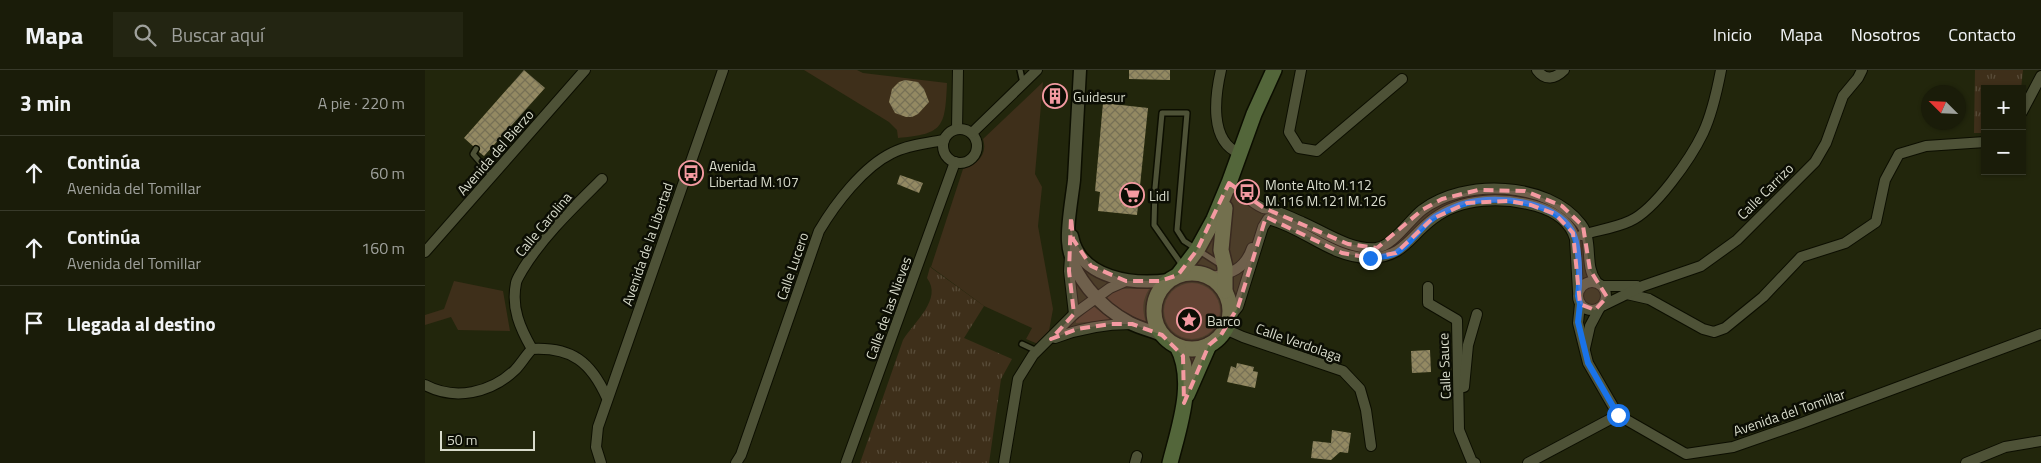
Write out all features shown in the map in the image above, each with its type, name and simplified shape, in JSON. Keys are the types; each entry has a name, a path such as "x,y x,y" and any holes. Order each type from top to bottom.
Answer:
{"main road":[{"path":"1170,463 1183,403 1185,372 1183,356 1177,346 1162,335 1154,316 1154,306 1162,287 1177,274 1197,250 1214,219 1229,184 1254,114 1274,70"},
{"path":"1177,346 1193,349 1209,345 1215,341 1227,323 1228,299 1225,291 1221,250 1222,226 1229,184"},
{"path":"1177,274 1189,272 1224,273"},
{"path":"1183,403 1209,345"}],"street":[{"name":"Avenida del Bierzo","path":"425,252 585,70"},
{"name":"Avenida de la Libertad","path":"607,398 723,70"},
{"path":"957,129 958,70"},
{"path":"972,133 1037,70"},
{"path":"1080,70 1068,241 1071,256 1081,277 1097,298 1132,324 1162,335"},
{"path":"1221,70 1217,110 1218,127 1220,135 1228,147 1239,153"},
{"path":"1301,70 1289,132 1299,148 1317,150 1402,79"},
{"path":"1537,70 1541,75 1549,78 1555,78 1564,70"},
{"path":"1575,239 1586,234 1630,222 1642,214 1671,183 1703,133 1717,90 1721,70"},
{"name":"Calle Carrizo","path":"1643,286 1701,266 1737,240 1815,162 1826,143 1843,96 1862,70"},
{"path":"2026,104 2041,76"},
{"path":"964,129 972,133 977,142 975,154 967,161 955,162 945,154 943,148 944,140 952,131 964,129"},
{"name":"Calle Lucero","path":"738,460 819,231 830,212 873,167 892,153 944,140"},
{"path":"1627,294 1649,299 1703,329 1714,332 1725,328 1763,297 1801,257 1845,243 1876,222 1885,180 1899,154 1926,146 1981,142"},
{"name":"Calle de las Nieves","path":"847,463 955,162"},
{"name":"Calle Carolina","path":"532,349 519,324 515,301 516,281 533,253 603,179"},
{"path":"1229,184 1263,208 1283,214 1348,244 1377,248 1387,244 1422,210 1442,199 1478,190 1509,190 1541,196 1562,206 1583,226 1586,234 1589,270 1607,293 1591,326 1585,349"},
{"path":"1227,323 1238,307 1265,220 1271,219 1342,253 1354,257 1378,257 1396,252 1419,230 1440,214 1467,203 1486,200 1509,201 1531,205 1555,214 1571,229 1575,239 1578,300 1580,304 1591,310 1643,286"},
{"path":"1224,273 1246,261 1263,208"},
{"path":"1071,217 1073,239 1083,257 1098,270 1126,281"},
{"path":"1071,256 1069,271 1074,314"},
{"path":"1004,463 1018,378 1037,351 1074,314 1110,288 1126,281 1177,274"},
{"path":"1660,280 1654,295 1662,306"},
{"path":"1578,291 1583,284 1643,286"},
{"name":"Calle Sauce","path":"1428,287 1428,303 1457,320 1459,430 1472,462 1475,463"},
{"name":"Avenida del Tomillar","path":"1580,304 1578,322 1593,374 1618,415 1686,454 1733,447 2041,334"},
{"name":"Calle Sauce","path":"1459,430 1468,345 1477,314"},
{"name":"Calle Verdolaga","path":"1227,323 1243,337 1343,370 1360,389 1366,410 1371,446"},
{"path":"1051,339 1077,329 1099,325 1132,324"},
{"path":"425,385 452,393 474,393 497,383 514,370 532,349 562,350 589,368 598,379 607,398 598,427 596,448 601,463"},
{"path":"1528,463 1618,415"},
{"path":"1966,463 2005,448 2041,441"}],"lane":[{"path":"1020,70 1023,83"},
{"path":"1177,274 1155,225 1155,188 1162,112 1187,114 1177,230 1184,242 1197,250 1224,273"},
{"path":"477,149 473,154 492,176"},
{"path":"1022,344 1037,351"}],"highlighted area":[{"path":"1229,183 1264,208 1348,244 1377,248 1422,210 1442,199 1478,190 1525,191 1562,206 1583,226 1590,270 1607,297 1595,310 1580,304 1573,233 1555,214 1531,205 1509,201 1467,203 1432,219 1396,253 1370,258 1342,253 1266,217 1238,307 1221,335 1209,345 1184,403 1183,356 1162,335 1132,324 1111,324 1077,329 1051,339 1074,314 1069,271 1071,217 1073,239 1091,266 1126,281 1160,281 1178,275 1197,250"}],"green space":[{"path":"804,70 857,70 863,73 947,83 943,119 939,126 925,134 898,138 897,130 889,122"},
{"path":"1975,70 2023,70 2021,85 1981,85 1981,133 1974,133"},
{"path":"1043,82 1035,174 1042,187 1038,226 1053,309 1049,331 1038,344 1026,339 1032,328 984,306 931,267 963,169 977,162 983,154 983,139"},
{"path":"930,267 984,306 964,338 1012,359 1001,379 989,463 860,463 903,340 920,318 932,294 927,278"},
{"path":"454,281 503,291 510,331 458,330 451,317 425,325 425,315 444,309"},
{"path":"1187,283 1197,283 1212,291 1218,300 1220,311 1218,322 1212,331 1197,339 1187,339 1176,334 1169,327 1164,316 1164,306 1169,295 1176,288"},
{"path":"1120,289 1149,289 1143,305 1146,323 1128,314 1106,299"},
{"path":"1093,306 1111,320 1076,323 1076,321"}],"building":[{"path":"524,70 545,88 484,156 479,152 479,146 473,146 464,138"},
{"path":"1129,70 1170,70 1170,80 1129,79"},
{"path":"905,80 918,82 924,89 929,102 918,114 912,117 895,113 889,102 892,89 899,82"},
{"path":"1103,103 1148,108 1137,215 1098,211 1100,192 1095,191"},
{"path":"900,175 923,183 919,193 897,184"},
{"path":"1430,350 1431,372 1412,373 1411,351"},
{"path":"1237,363 1254,367 1253,371 1258,372 1255,388 1227,382 1231,366 1236,368"},
{"path":"1332,430 1351,433 1348,453 1340,452 1331,460 1311,458 1313,441 1331,443"}],"place":[{"name":"Guidesur","path":"1055,96"},
{"name":"Avenida Libertad M.107","path":"691,173"},
{"name":"Monte Alto M.112 M.116 M.121 M.126","path":"1247,192"},
{"name":"Lidl","path":"1132,195"},
{"name":"Barco","path":"1189,320"}],"route":[{"path":"1370,258 1386,256 1396,252 1432,219 1467,203 1486,200 1509,201 1546,209 1555,214 1571,229 1577,247 1578,300 1580,304 1578,322 1588,363 1618,415"}]}
